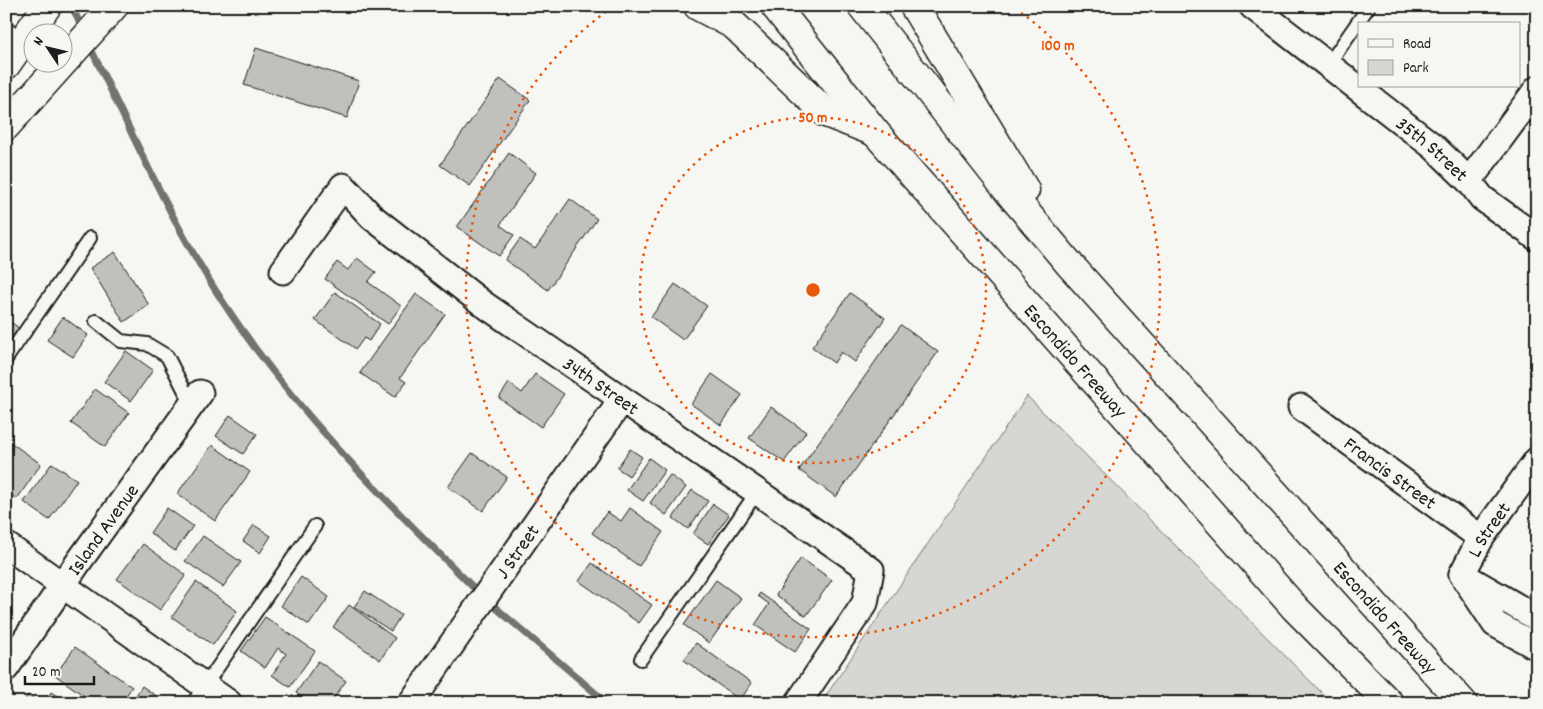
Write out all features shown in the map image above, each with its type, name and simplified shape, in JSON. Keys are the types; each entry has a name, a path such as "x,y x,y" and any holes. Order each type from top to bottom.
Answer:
{"main road":[{"path":"698,6 734,24 826,113 875,132"},
{"name":"Escondido Freeway","path":"775,6 875,132 1295,608 1389,703"},
{"name":"Escondido Freeway","path":"862,6 1002,184 1071,266 1463,703"},
{"path":"914,6 1071,266"},
{"path":"6,65 15,34 45,9"},
{"path":"6,126 111,9"}],"street":[{"name":"35th Street","path":"1252,6 1358,87"},
{"name":"35th Street","path":"1359,88 1434,147 1470,181 1482,198 1537,238"},
{"path":"1470,181 1537,89"},
{"name":"34th Street","path":"283,271 343,186 372,217 482,303 621,401 871,570 865,603 798,703"},
{"name":"Island Avenue","path":"6,668 196,399"},
{"name":"J Street","path":"411,703 621,401"},
{"name":"Francis Street","path":"1301,407 1482,538"},
{"name":"L Street","path":"1462,574 1482,538 1537,460"},
{"path":"6,545 64,586 199,694 229,703"},
{"path":"1462,574 1537,618"},
{"path":"1462,574 1496,624 1537,647"}],"lane":[{"path":"1328,64 1369,6"},
{"path":"6,359 90,238"},
{"path":"96,321 122,340 147,344 166,356 196,399"},
{"path":"641,659 757,492"},
{"path":"199,694 315,526"}],"green space":[{"path":"1027,396 1332,703 821,703"}],"building":[{"path":"256,48 359,81 347,118 244,85"},
{"path":"500,79 530,100 470,186 440,165"},
{"path":"509,153 536,173 500,225 514,235 499,256 457,227"},
{"path":"570,199 597,219 548,290 505,260 520,239 535,249"},
{"path":"115,252 149,305 124,322 90,268"},
{"path":"357,258 376,272 368,282 401,306 388,324 325,279 337,262 348,270"},
{"path":"675,284 707,306 683,340 651,317"},
{"path":"335,292 380,324 369,341 364,338 356,349 315,320"},
{"path":"850,293 885,318 855,362 841,352 834,363 812,347"},
{"path":"416,294 445,314 400,378 406,382 395,397 360,373"},
{"path":"63,317 88,335 73,357 47,340"},
{"path":"6,319 19,328 6,346"},
{"path":"901,325 938,352 836,497 799,470"},
{"path":"126,351 153,370 131,401 104,382"},
{"path":"535,374 564,394 541,427 499,398 509,383 522,393"},
{"path":"712,374 742,395 721,425 691,404"},
{"path":"95,389 129,413 105,447 71,423"},
{"path":"771,407 806,432 784,462 749,438"},
{"path":"230,415 257,434 243,454 216,436"},
{"path":"10,442 41,464 17,499 6,492 6,447"},
{"path":"212,445 250,472 215,521 177,494"},
{"path":"630,449 642,457 629,476 617,468"},
{"path":"472,453 507,477 483,511 448,487"},
{"path":"649,458 665,470 643,501 627,490"},
{"path":"52,463 77,480 49,520 24,502"},
{"path":"670,475 686,487 666,515 650,503"},
{"path":"692,490 708,501 688,529 673,518"},
{"path":"713,504 729,515 708,544 693,534"},
{"path":"167,508 193,526 175,551 150,533"},
{"path":"630,508 663,532 639,566 592,533 607,512 621,521"},
{"path":"254,525 271,536 260,553 243,541"},
{"path":"203,536 241,562 223,587 185,561"},
{"path":"143,544 186,575 160,610 117,579"},
{"path":"801,558 832,580 806,616 776,595"},
{"path":"592,563 652,605 639,623 579,581"},
{"path":"301,577 329,597 309,625 281,606"},
{"path":"716,580 741,598 709,643 684,625"},
{"path":"196,582 237,611 213,645 172,617"},
{"path":"365,591 401,615 391,631 354,607"},
{"path":"760,593 811,629 795,652 755,625 769,604 758,596"},
{"path":"349,605 395,638 380,660 333,627"},
{"path":"265,617 315,651 290,687 272,675 286,654 278,648 265,668 241,651"},
{"path":"696,643 752,683 740,700 684,660"},
{"path":"75,647 132,687 121,703 94,703 55,675"},
{"path":"318,661 346,681 330,703 310,703 296,693"},
{"path":"142,686 166,703 131,703"},
{"path":"51,692 68,703 44,703"},
{"path":"28,695 40,703 23,703"}],"waterway":[{"path":"72,6 83,31"},
{"path":"88,43 168,207 223,302 251,342 280,381 344,455 480,594"},
{"path":"488,601 607,703"}]}
